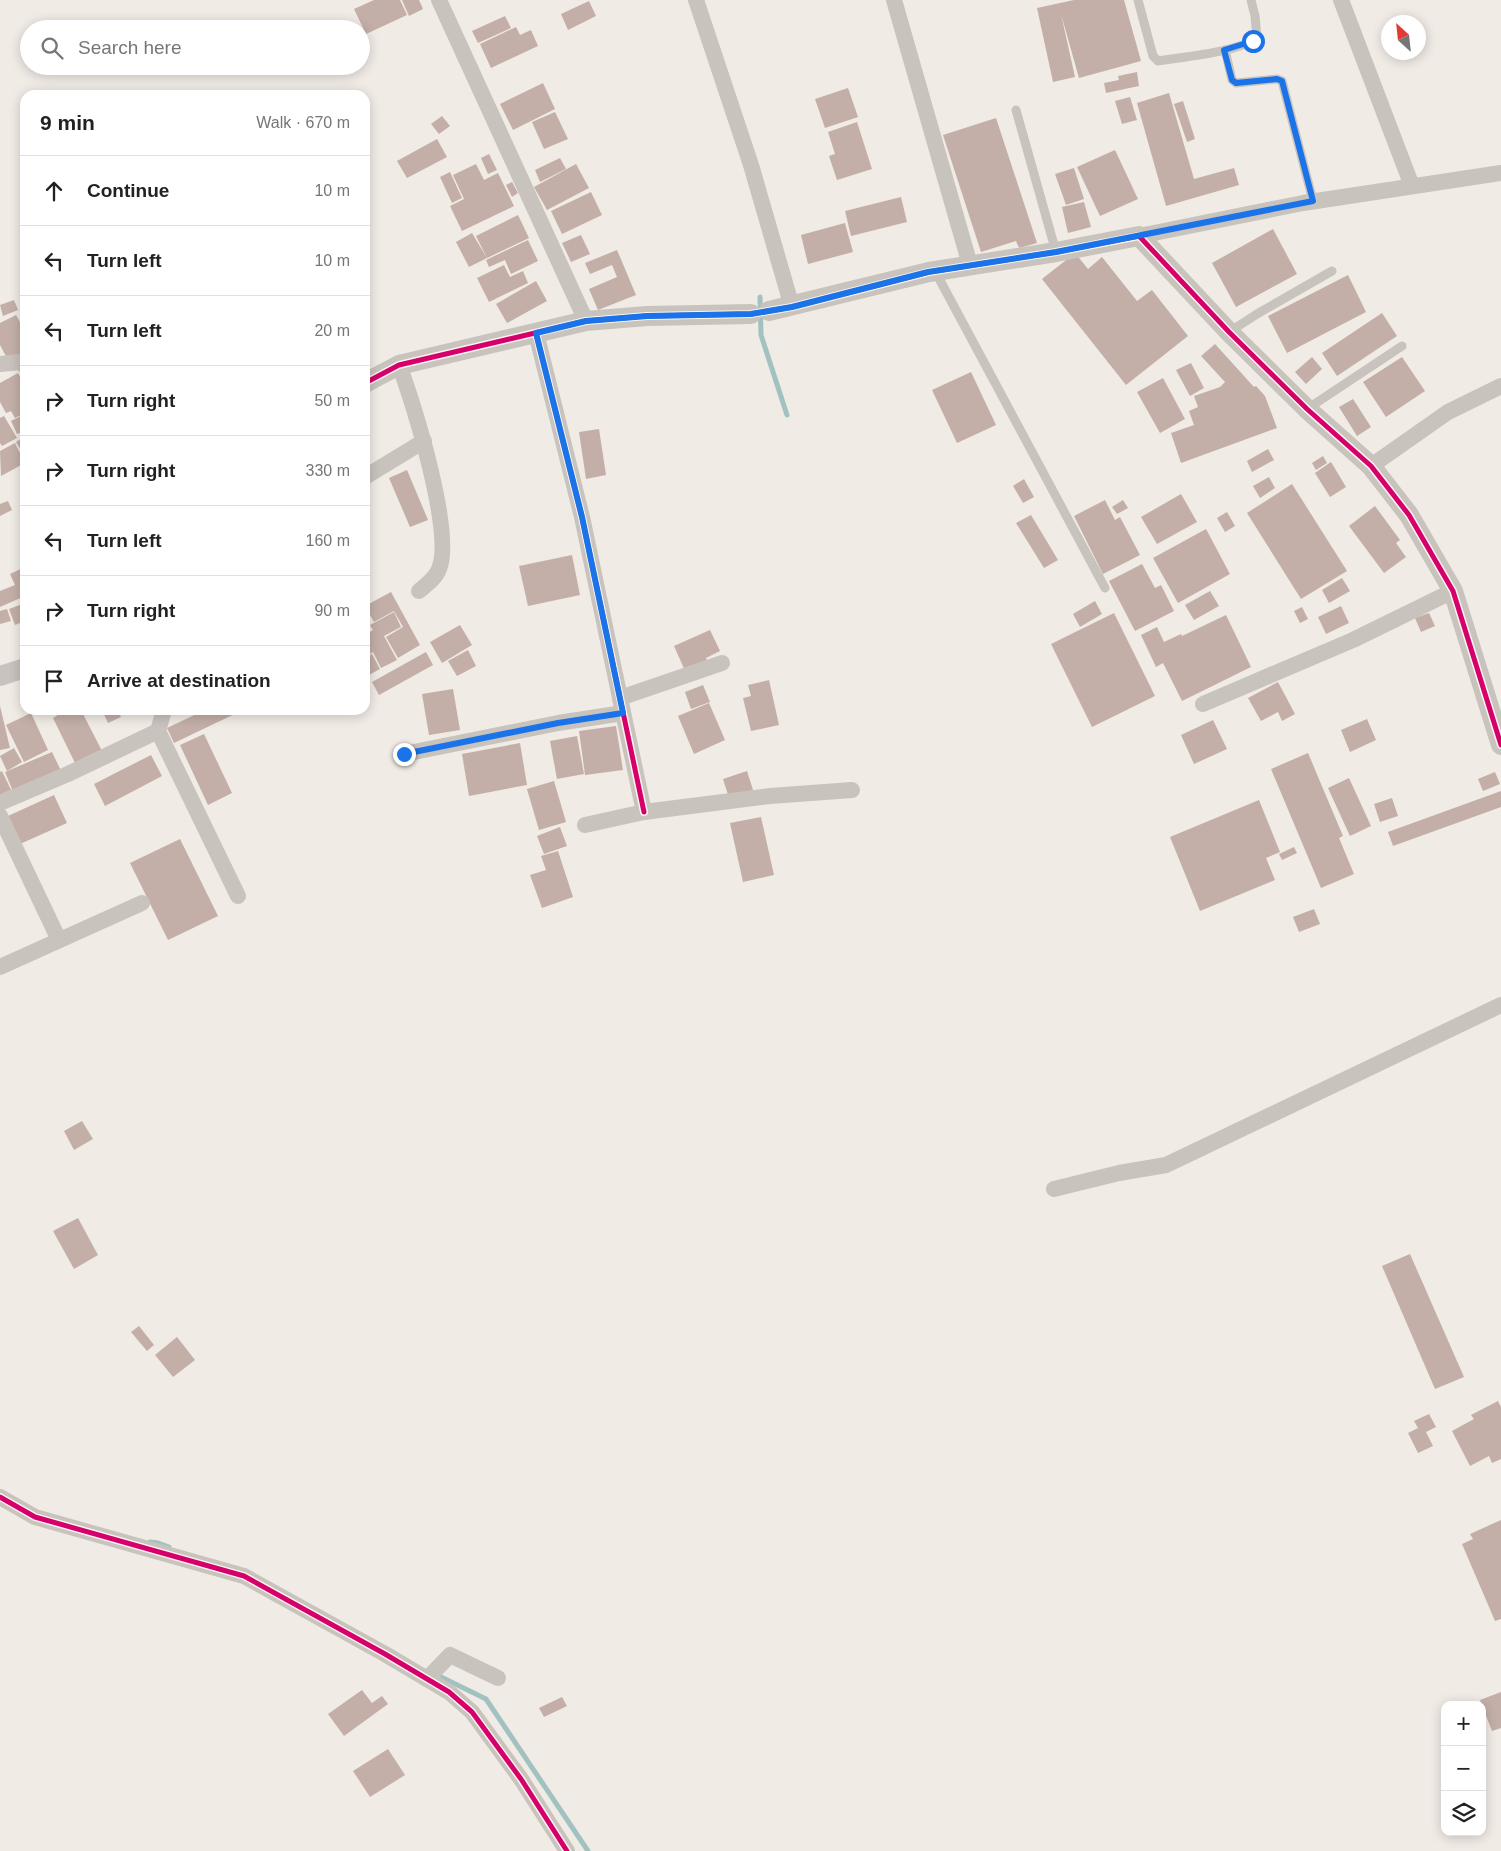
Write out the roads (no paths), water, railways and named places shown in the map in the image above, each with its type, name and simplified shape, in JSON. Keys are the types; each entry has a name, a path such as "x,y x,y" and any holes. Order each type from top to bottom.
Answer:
{"street":[{"path":"439,0 586,321"},
{"path":"696,0 751,165 792,307"},
{"path":"894,0 970,265"},
{"path":"1342,0 1412,186"},
{"path":"370,380 399,366 586,321 647,316 760,313 792,307 935,271 1056,252 1313,201 1501,173"},
{"path":"1139,236 1230,332 1307,409 1372,466 1410,515 1453,591 1501,745"},
{"path":"536,333 582,517 644,812"},
{"path":"0,364 20,362"},
{"path":"399,366 424,441 442,525 442,561 439,570 419,591"},
{"path":"1372,466 1448,412 1501,386"},
{"path":"370,474 424,441"},
{"path":"1203,704 1353,640 1453,591"},
{"path":"404,754 558,723 621,704 722,663"},
{"path":"0,676 20,670"},
{"path":"163,715 158,731 238,896"},
{"path":"0,802 68,774 158,731"},
{"path":"585,825 644,812 770,796 852,790"},
{"path":"0,816 59,940"},
{"path":"0,967 142,903"},
{"path":"1054,1189 1119,1173 1166,1165 1501,1005"},
{"path":"0,1497 39,1518 244,1576 428,1678 449,1692 472,1712 521,1779 567,1851"},
{"path":"428,1678 450,1655 498,1678"}],"lane":[{"path":"1138,0 1153,56 1158,61 1224,50 1253,41 1257,37 1255,16 1250,0"},
{"path":"1224,50 1232,80 1236,83 1277,79 1282,81 1313,201"},
{"path":"1016,110 1056,252"},
{"path":"935,271 1104,588"},
{"path":"1230,332 1257,314 1332,271"},
{"path":"1307,409 1402,346"}],"waterway":[{"path":"760,297 761,335 787,415"},
{"path":"150,1542 169,1547"},
{"path":"435,1674 486,1699 588,1851"}]}
